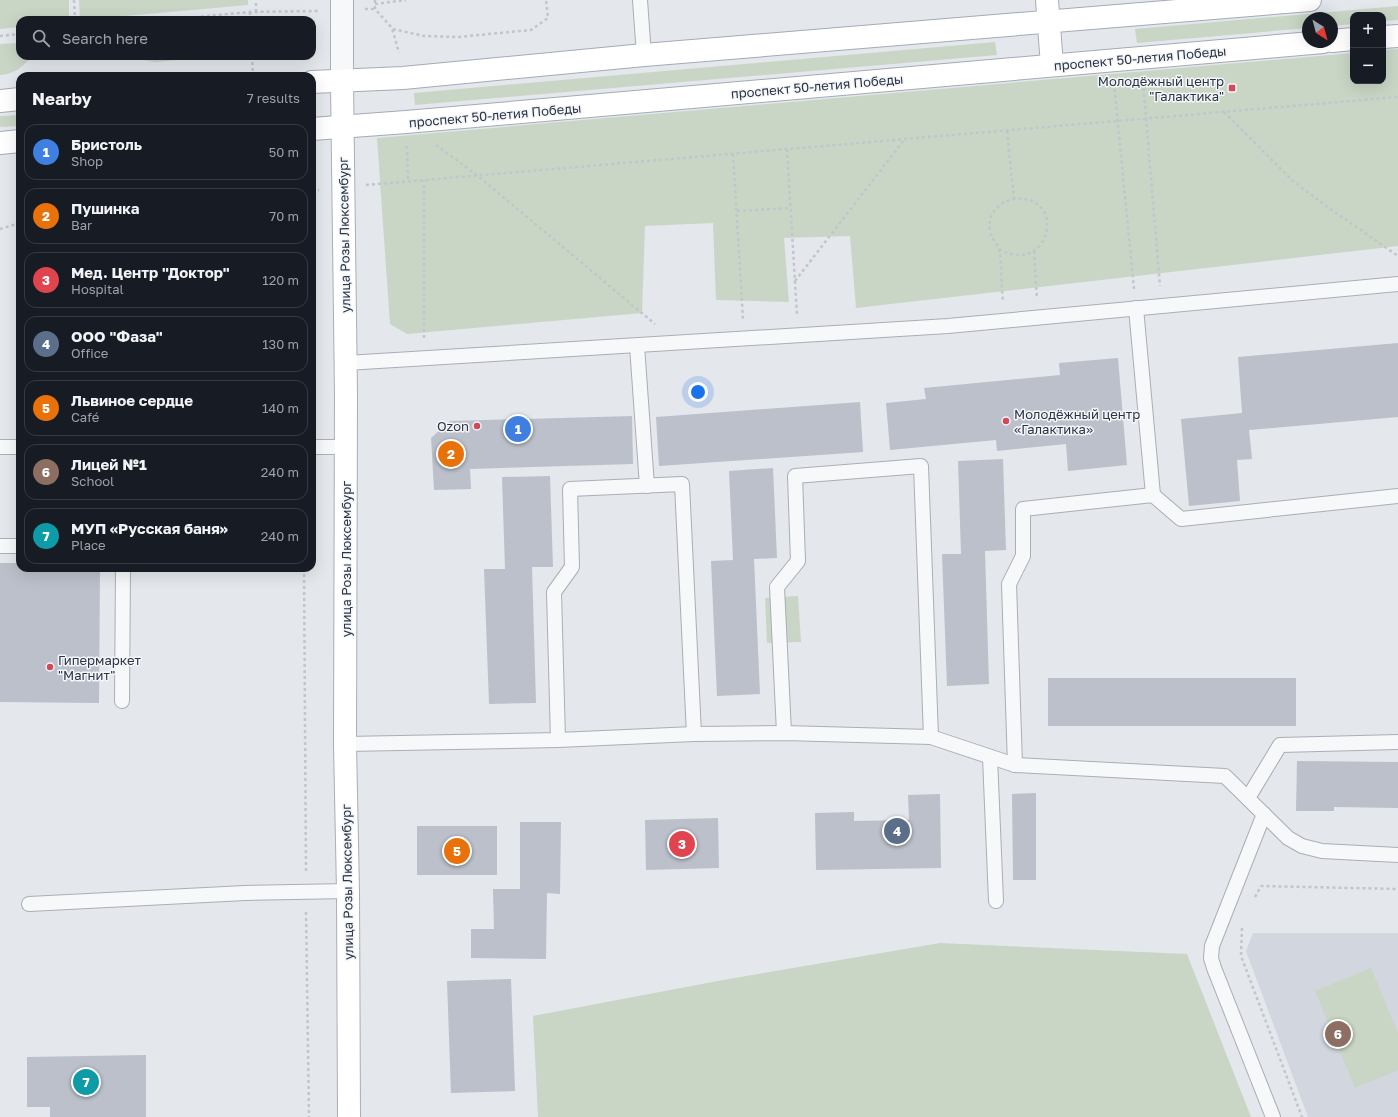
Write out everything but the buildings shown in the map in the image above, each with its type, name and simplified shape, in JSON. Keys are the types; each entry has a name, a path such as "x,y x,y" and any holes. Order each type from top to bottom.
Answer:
{"main road":[{"path":"1047,0 1052,65"},
{"path":"316,82 342,82 418,76 644,55 1310,0"},
{"path":"1386,37 1398,36"},
{"path":"1338,40 1350,39"},
{"name":"проспект 50-летия Победы","path":"316,129 1302,44"},
{"name":"улица Розы Люксембург","path":"342,82 346,364 345,744 348,891 349,1117"},
{"path":"0,101 16,99"},
{"path":"0,143 16,141"}],"street":[{"name":"улица Розы Люксембург","path":"342,5 342,82"}],"lane":[{"path":"640,0 644,55"},
{"path":"346,364 948,326 1398,284"},
{"path":"1136,308 1153,495 1181,519 1398,496"},
{"path":"637,346 648,486"},
{"path":"316,446 346,447"},
{"path":"0,447 16,447"},
{"path":"784,733 778,587 798,561 795,476 921,466 931,737"},
{"path":"558,740 554,592 572,567 570,488 682,484 694,734"},
{"path":"1015,766 1009,584 1023,556 1023,509 1153,495"},
{"path":"0,546 16,546"},
{"path":"122,701 123,572"},
{"path":"345,744 558,740 694,734 784,733 931,737 1015,766 1225,776 1288,838 1302,846 1322,850 1398,855"},
{"path":"1248,798 1280,745 1398,742"},
{"path":"990,757 996,901"},
{"path":"1264,814 1212,946 1211,958 1273,1117"},
{"path":"29,904 245,893 348,891"}],"path":[{"path":"74,0 75,16"},
{"path":"256,0 256,12"},
{"path":"208,16 342,5 375,9 375,2 406,0"},
{"path":"392,28 424,36 458,37 530,30 548,18 546,0"},
{"path":"0,36 16,34"},
{"path":"1141,58 1162,305"},
{"path":"252,60 253,72"},
{"path":"1111,60 1119,121 1136,308"},
{"path":"316,191 424,180 1398,97"},
{"path":"1224,112 1294,182 1398,256"},
{"path":"406,122 478,176 678,344"},
{"path":"1007,131 1014,198"},
{"path":"795,281 905,139"},
{"path":"787,150 798,336"},
{"path":"733,154 744,340"},
{"path":"424,180 424,359"},
{"path":"1014,198 1024,198 1034,202 1041,208 1046,217 1048,227 1046,236 1041,245 1026,255 1016,256 1007,253 999,248 994,242 990,233 989,224 997,207 1005,201 1014,198"},
{"path":"737,211 791,208"},
{"path":"0,229 16,224"},
{"path":"999,248 1004,321"},
{"path":"1034,251 1039,317"},
{"path":"304,572 308,1117"},
{"path":"1253,900 1261,886 1398,889"},
{"path":"1242,927 1241,956 1302,1117"}],"shaded area":[{"path":"1253,933 1398,933 1398,1117 1308,1117 1246,951"}],"green space":[{"path":"0,0 69,0 69,16 16,16 16,27 0,29"},
{"path":"79,0 248,0 248,5 125,16 80,16"},
{"path":"1398,6 1398,20 1386,21 1386,12 1350,12 1350,24 1338,25 1338,12 1329,12"},
{"path":"1302,14 1302,29 1137,43 1135,29"},
{"path":"995,42 997,55 415,105 414,93"},
{"path":"16,43 16,60 29,60 14,72 0,75 0,44"},
{"path":"1398,49 1398,246 856,308 850,236 784,238 789,302 716,300 713,223 645,226 642,313 407,334 390,324 377,138 1350,53 1350,84 1386,84 1386,50"},
{"path":"143,60 178,60 156,62"},
{"path":"16,115 16,126 0,127 0,116"},
{"path":"798,596 801,642 767,643 765,598"},
{"path":"940,943 1187,954 1251,1117 538,1117 533,1016 723,980"},
{"path":"1371,968 1398,1033 1398,1070 1355,1088 1315,991"}],"place":[{"name":"Молодёжный центр \"Галактика\"","path":"1232,88"},
{"name":"Молодёжный центр «Галактика»","path":"1006,421"},
{"name":"Ozon","path":"477,426"},
{"name":"Бристоль","path":"518,429"},
{"name":"Пушинка","path":"451,454"},
{"name":"Гипермаркет \"Магнит\"","path":"50,667"},
{"name":"ООО \"Фаза\"","path":"897,831"},
{"name":"Мед. Центр \"Доктор\"","path":"682,844"},
{"name":"Львиное сердце","path":"457,851"},
{"name":"Лицей №1","path":"1338,1034"},
{"name":"МУП «Русская баня»","path":"86,1082"}]}
